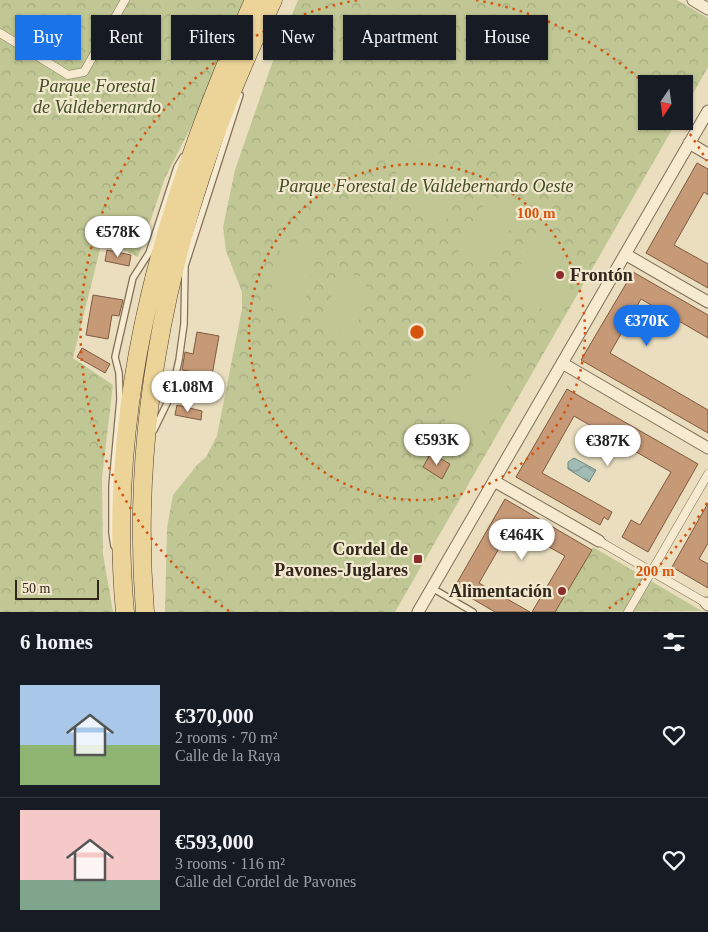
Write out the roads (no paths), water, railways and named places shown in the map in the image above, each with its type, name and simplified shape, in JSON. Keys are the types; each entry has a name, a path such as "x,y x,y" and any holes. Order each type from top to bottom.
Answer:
{"main road":[{"path":"125,612 122,582 121,524 124,449 134,367 158,257 203,122 254,0"},
{"path":"145,612 142,576 144,444 153,371 174,270 202,174 273,0"}],"street":[{"path":"73,76 84,72 125,0"},
{"path":"693,0 708,9"},
{"path":"0,33 68,75 85,77"},
{"path":"418,612 708,111"},
{"path":"689,143 708,154"},
{"path":"625,254 708,302"},
{"path":"562,363 708,448"},
{"path":"628,612 708,474"},
{"path":"494,480 707,604"}],"lane":[{"path":"142,576 153,432 171,395 179,360 184,324 185,266 256,39"},
{"path":"432,588 473,612"}],"water":[{"path":"574,458 596,470 589,482 568,469 568,462"}],"place":[{"name":"Frontón","path":"560,275"},
{"name":"Cordel de Pavones-Juglares","path":"418,559"},
{"name":"Alimentación","path":"562,591"}],"park label":[{"name":"Parque Forestal de Valdebernardo","path":"97,96"},
{"name":"Parque Forestal de Valdebernardo Oeste","path":"426,186"}]}
